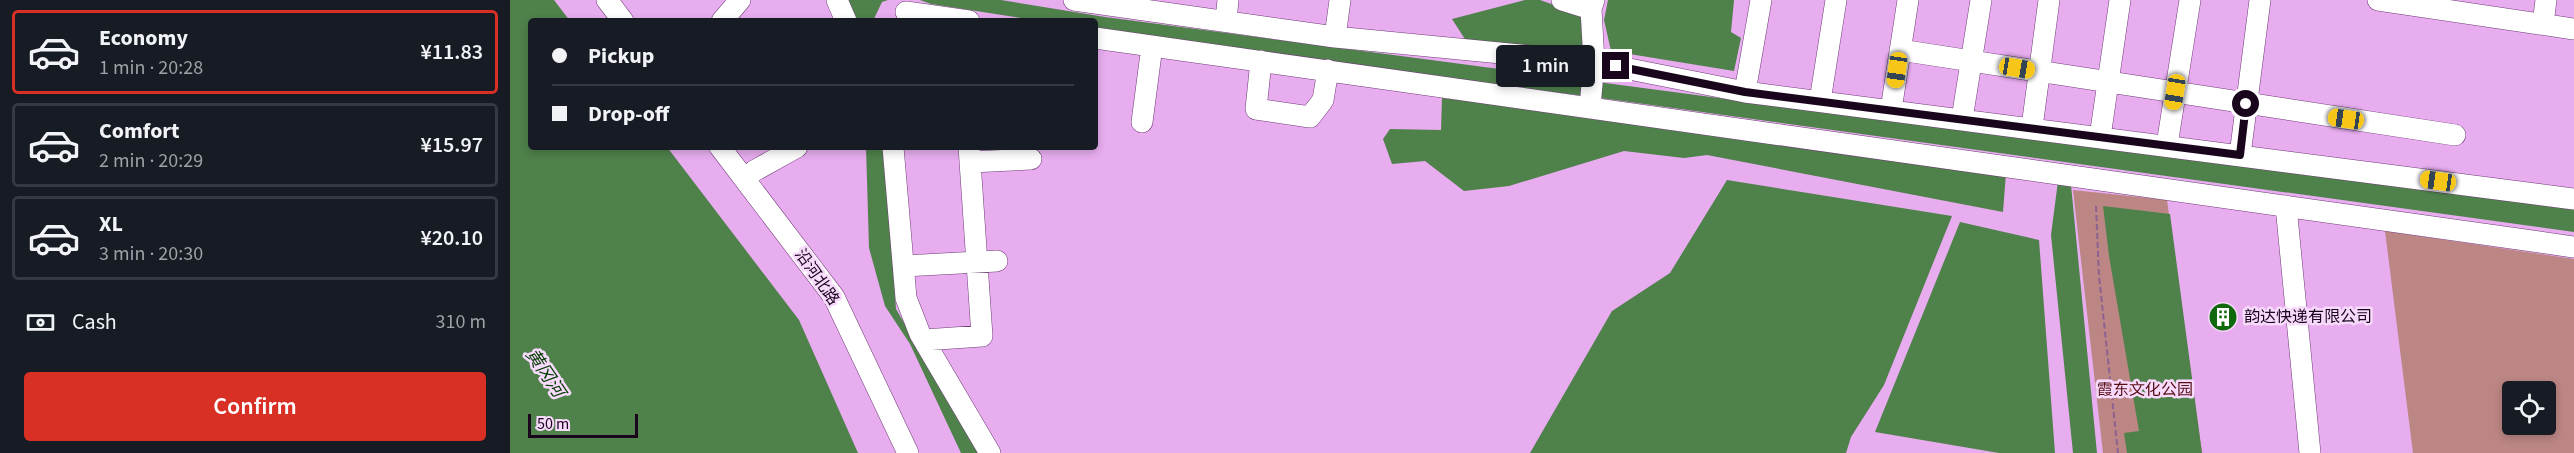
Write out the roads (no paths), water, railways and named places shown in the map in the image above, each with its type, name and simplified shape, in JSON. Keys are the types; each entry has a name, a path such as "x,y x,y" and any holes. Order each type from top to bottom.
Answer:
{"street":[{"path":"607,0 621,18"},
{"path":"725,18 740,0"},
{"path":"837,0 845,18"},
{"path":"1074,0 1140,5 1226,21 1335,37 1594,62 1745,92 2032,127 2574,199"},
{"path":"1226,21 1228,0"},
{"path":"1335,37 1340,0"},
{"path":"1562,0 1592,5 1594,62 1590,108"},
{"path":"1745,92 1761,0"},
{"path":"1820,101 1836,0"},
{"path":"1892,110 1908,0"},
{"path":"1962,119 1981,0"},
{"path":"2032,127 2049,0"},
{"path":"2100,137 2120,0"},
{"path":"2167,145 2190,0"},
{"path":"2240,155 2260,0"},
{"path":"2378,0 2471,6 2543,24 2574,29"},
{"path":"2543,24 2546,0"},
{"path":"905,11 946,18"},
{"path":"1098,38 2574,247"},
{"path":"1142,122 1152,46"},
{"path":"1900,50 2455,135"},
{"path":"1262,61 1256,109 1310,117 1323,100 1328,70"},
{"name":"沿河北路","path":"722,150 834,297 908,453"},
{"path":"754,171 792,150"},
{"path":"893,150 906,298 924,340 990,453"},
{"path":"924,340 982,336 970,154 1031,159"},
{"path":"2286,206 2310,453"},
{"path":"904,266 997,261"}],"water":[{"name":"黄冈河","path":"510,0 554,0 568,18 528,18 528,150 669,150 799,320 858,453 510,453"},
{"path":"846,0 888,0 882,2 874,18 855,18"},
{"path":"920,0 1001,0 1105,17 1749,102 2574,207 2574,232 1615,100 1230,50 1098,29 1098,18 1021,18 931,4"},
{"path":"1525,0 1540,0 1585,16 1589,52 1470,47 1452,19"},
{"path":"1608,0 1734,0 1731,32 1741,38 1734,71 1611,51 1604,20"},
{"path":"1442,98 1645,122 2006,173 2003,212 1707,155 1684,158 1624,151 1509,186 1464,191 1425,161 1392,164 1383,139 1390,129 1441,130"},
{"path":"866,150 882,150 887,180 896,309 979,453 961,453 910,344 885,306 869,248"},
{"path":"1727,180 1952,216 1884,385 1851,437 1846,453 1530,453 1612,311 1670,273"},
{"path":"2058,181 2071,185 2097,453 2073,453 2051,235"},
{"name":"霞东文化公园","path":"2103,206 2170,214 2202,453 2127,453 2124,433 2139,431 2109,256"},
{"path":"1960,222 2039,240 2055,453 1999,453 1875,432"}],"place":[{"name":"韵达快递有限公司","path":"2223,317"}]}
